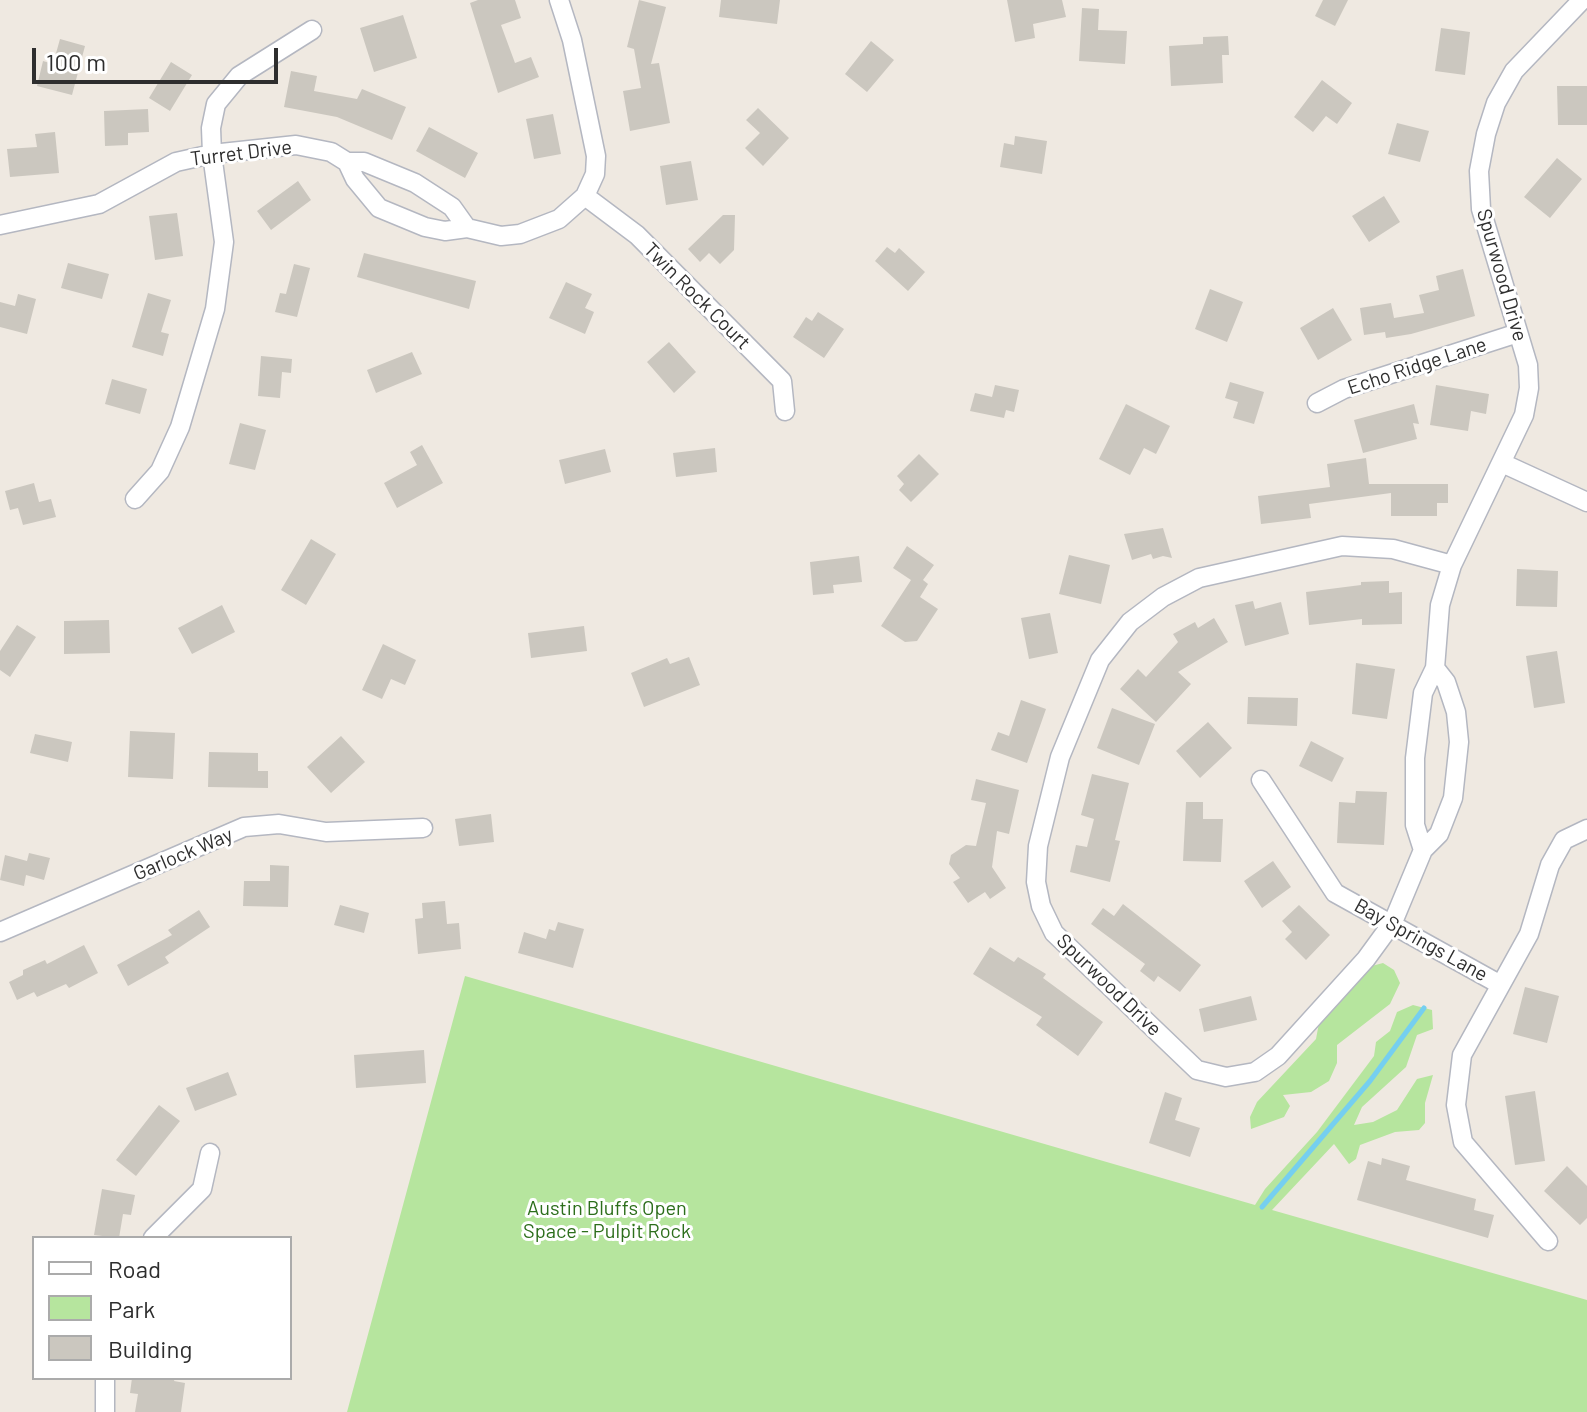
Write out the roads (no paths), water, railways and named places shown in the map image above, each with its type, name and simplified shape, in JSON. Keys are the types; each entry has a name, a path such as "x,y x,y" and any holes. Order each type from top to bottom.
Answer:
{"street":[{"path":"347,162 365,195 379,208 425,227 445,231 467,228 501,236 520,234 559,219 585,196 595,174 596,156 572,40 559,0"},
{"name":"Spurwood Drive","path":"1423,850 1415,825 1415,758 1423,693 1435,668 1440,605 1452,565 1524,415 1529,388 1528,365 1481,209 1479,171 1496,103 1514,71 1582,0"},
{"path":"135,499 160,471 180,427 215,309 224,242 212,154 212,115 226,88 239,76 312,30"},
{"name":"Turret Drive","path":"0,225 99,204 176,162 212,154 296,145 331,152 347,162 364,162 415,183 452,207 467,228"},
{"name":"Twin Rock Court","path":"585,196 637,235 782,381 785,411"},
{"name":"Echo Ridge Lane","path":"1317,403 1344,389 1518,333"},
{"path":"1502,463 1587,502"},
{"name":"Spurwood Drive","path":"1435,668 1446,682 1456,712 1459,742 1453,798 1439,834 1423,850 1393,922 1366,959 1278,1056 1255,1072 1226,1077 1197,1070 1054,933 1041,906 1036,882 1038,846 1060,757 1100,660 1130,622 1163,597 1199,578 1342,546 1393,549 1452,565"},
{"name":"Bay Springs Lane","path":"1261,780 1335,893 1393,922 1451,960 1499,984"},
{"name":"Garlock Way","path":"0,932 244,827 279,824 326,832 423,828"},
{"path":"1548,1241 1463,1142 1456,1105 1462,1055 1529,934 1550,865 1564,840 1587,829"},
{"path":"155,1236 202,1189 210,1153"},
{"path":"105,1380 105,1412"}],"waterway":[{"path":"1262,1207 1370,1081 1424,1008"}],"park label":[{"name":"Austin Bluffs Open Space - Pulpit Rock","path":"607,1220"}]}
